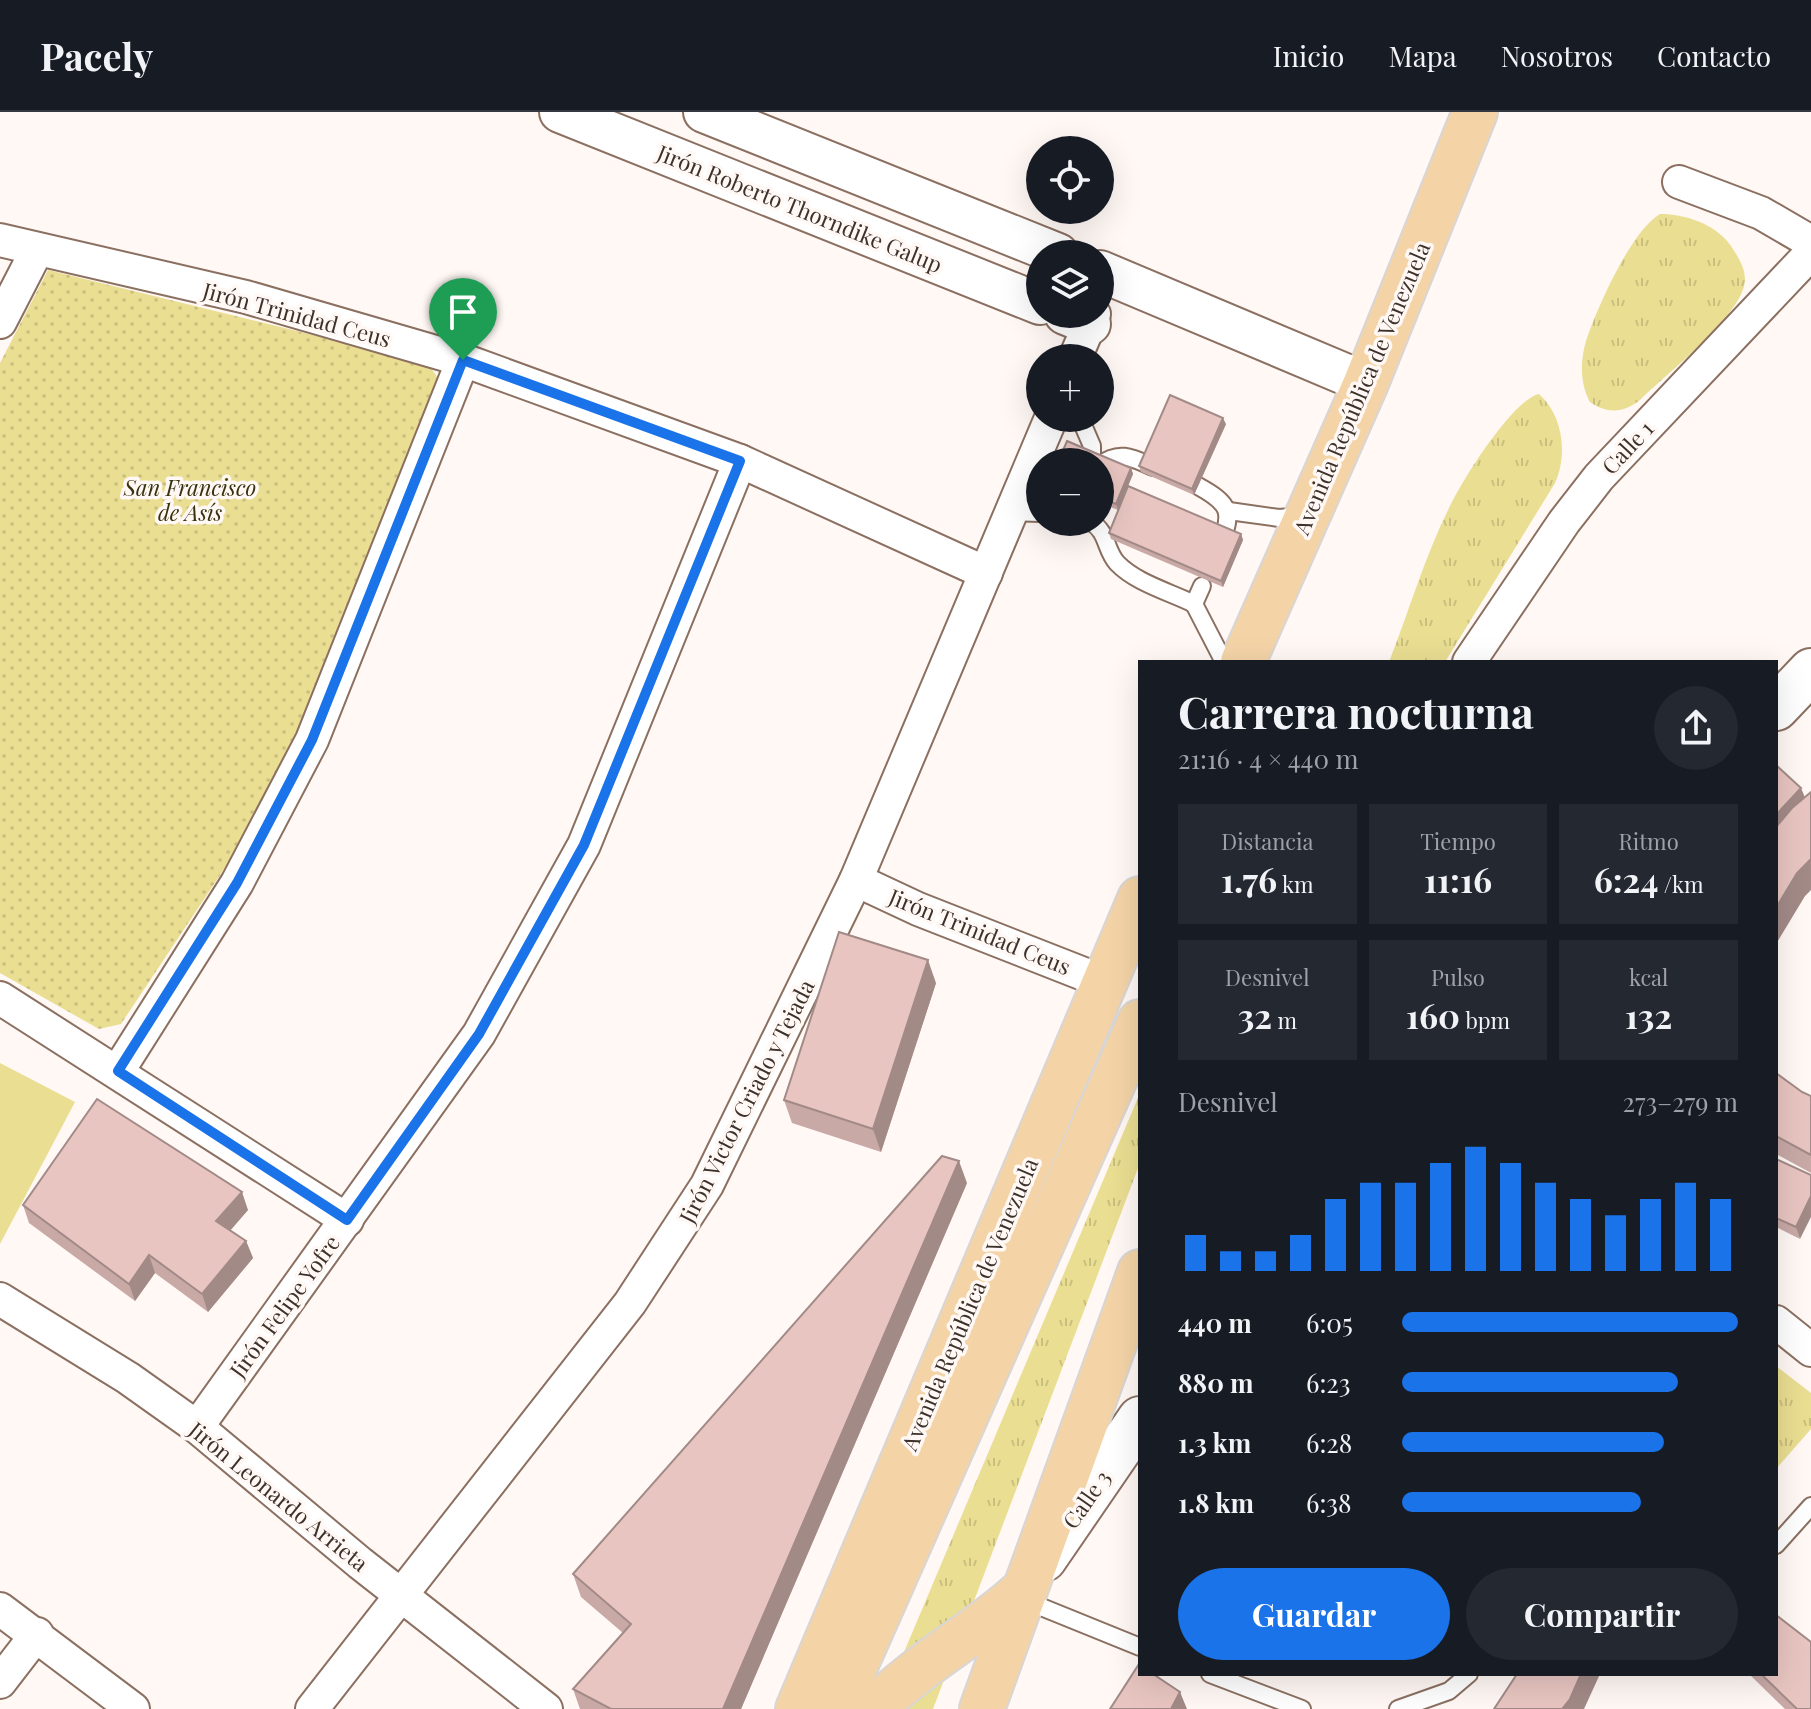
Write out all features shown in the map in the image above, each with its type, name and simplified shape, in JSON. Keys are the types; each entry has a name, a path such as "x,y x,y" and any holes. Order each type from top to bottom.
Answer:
{"main road":[{"name":"Avenida República de Venezuela","path":"1244,660 1366,383 1475,112"},
{"path":"1778,706 1811,671"},
{"name":"Avenida República de Venezuela","path":"798,1709 1138,904"},
{"path":"1104,982 1118,1002 1132,1040"},
{"name":"Avenida República de Venezuela","path":"836,1709 1132,1040"},
{"path":"982,1709 1138,1278"},
{"name":"Calle 3","path":"1026,1588 1138,1422"},
{"path":"874,1709 897,1685 1004,1609 1026,1588"}],"street":[{"name":"Jirón Roberto Thorndike Galup","path":"560,112 1026,298"},
{"path":"704,112 1026,241"},
{"path":"1679,182 1761,213 1811,242"},
{"name":"Jirón Trinidad Ceus","path":"0,240 246,297 463,360 740,461 986,573"},
{"path":"0,322 37,250"},
{"name":"Calle 1","path":"1470,660 1564,522 1599,477 1811,253"},
{"path":"1114,315 1366,383"},
{"path":"118,1071 237,883 312,740 463,360"},
{"name":"Jirón Felipe Yofre","path":"197,1427 479,1034 584,845 740,461"},
{"name":"Jirón Victor Criado y Tejada","path":"312,1709 630,1303 668,1248 735,1131 856,880 986,573 1026,513"},
{"name":"Jirón Trinidad Ceus","path":"856,880 918,909 1104,982"},
{"path":"0,998 347,1220"},
{"name":"Jirón Leonardo Arrieta","path":"0,1299 128,1378 197,1427 546,1709"},
{"path":"1778,1324 1811,1350"},
{"path":"0,1609 133,1709"},
{"path":"0,1682 37,1634"}],"lane":[{"path":"1114,457 1125,455 1153,467"},
{"path":"1198,486 1217,496 1229,511 1229,524 1220,544"},
{"path":"1229,511 1279,518 1307,516"},
{"path":"1105,536 1113,559 1126,572 1194,604 1223,660"},
{"path":"1194,604 1202,586"},
{"path":"1778,1543 1811,1506"},
{"path":"1026,1588 1138,1646"},
{"path":"1215,1676 1302,1709"},
{"path":"1398,1709 1449,1691 1467,1676"}],"green space":[{"path":"1660,214 1699,222 1725,238 1744,271 1741,294 1718,326 1640,400 1622,410 1603,409 1590,402 1584,388 1582,364 1586,341 1627,253 1649,223"},
{"name":"San Francisco de Asís","path":"48,270 427,363 442,391 299,732 252,827 121,1024 99,1029 0,973 0,363"},
{"path":"1539,394 1558,424 1562,448 1555,483 1446,660 1390,660 1432,545 1455,496 1502,426 1528,400"},
{"path":"0,1063 75,1102 0,1244"},
{"path":"1138,1098 1138,1168 933,1709 880,1709"},
{"path":"1778,1368 1811,1393 1811,1429 1778,1467"}],"building":[{"path":"1170,395 1223,418 1192,489 1139,466"},
{"path":"1067,441 1084,448 1064,448"},
{"path":"1114,461 1131,468 1114,503"},
{"path":"1128,486 1241,534 1221,581 1114,535 1114,521"},
{"path":"1778,767 1801,788 1778,813"},
{"path":"1811,792 1811,859 1797,873 1778,905 1778,825"},
{"path":"839,932 928,960 873,1129 784,1100"},
{"path":"1778,1074 1811,1096 1811,1155 1778,1137"},
{"path":"97,1099 242,1192 216,1221 246,1241 202,1294 149,1255 129,1284 23,1205"},
{"path":"942,1156 959,1161 723,1709 611,1709 573,1689 631,1624 573,1574"},
{"path":"1778,1160 1811,1175 1811,1196 1796,1227 1778,1219"},
{"path":"1778,1617 1811,1642 1811,1709 1797,1709 1763,1676 1778,1676"},
{"path":"1138,1666 1138,1676 1156,1676 1180,1692 1171,1709 1110,1709"},
{"path":"1516,1676 1580,1676 1562,1709 1494,1709"}],"route":[{"path":"463,360 740,461 584,845 479,1034 347,1220 118,1071 237,883 312,740 463,360"}]}
